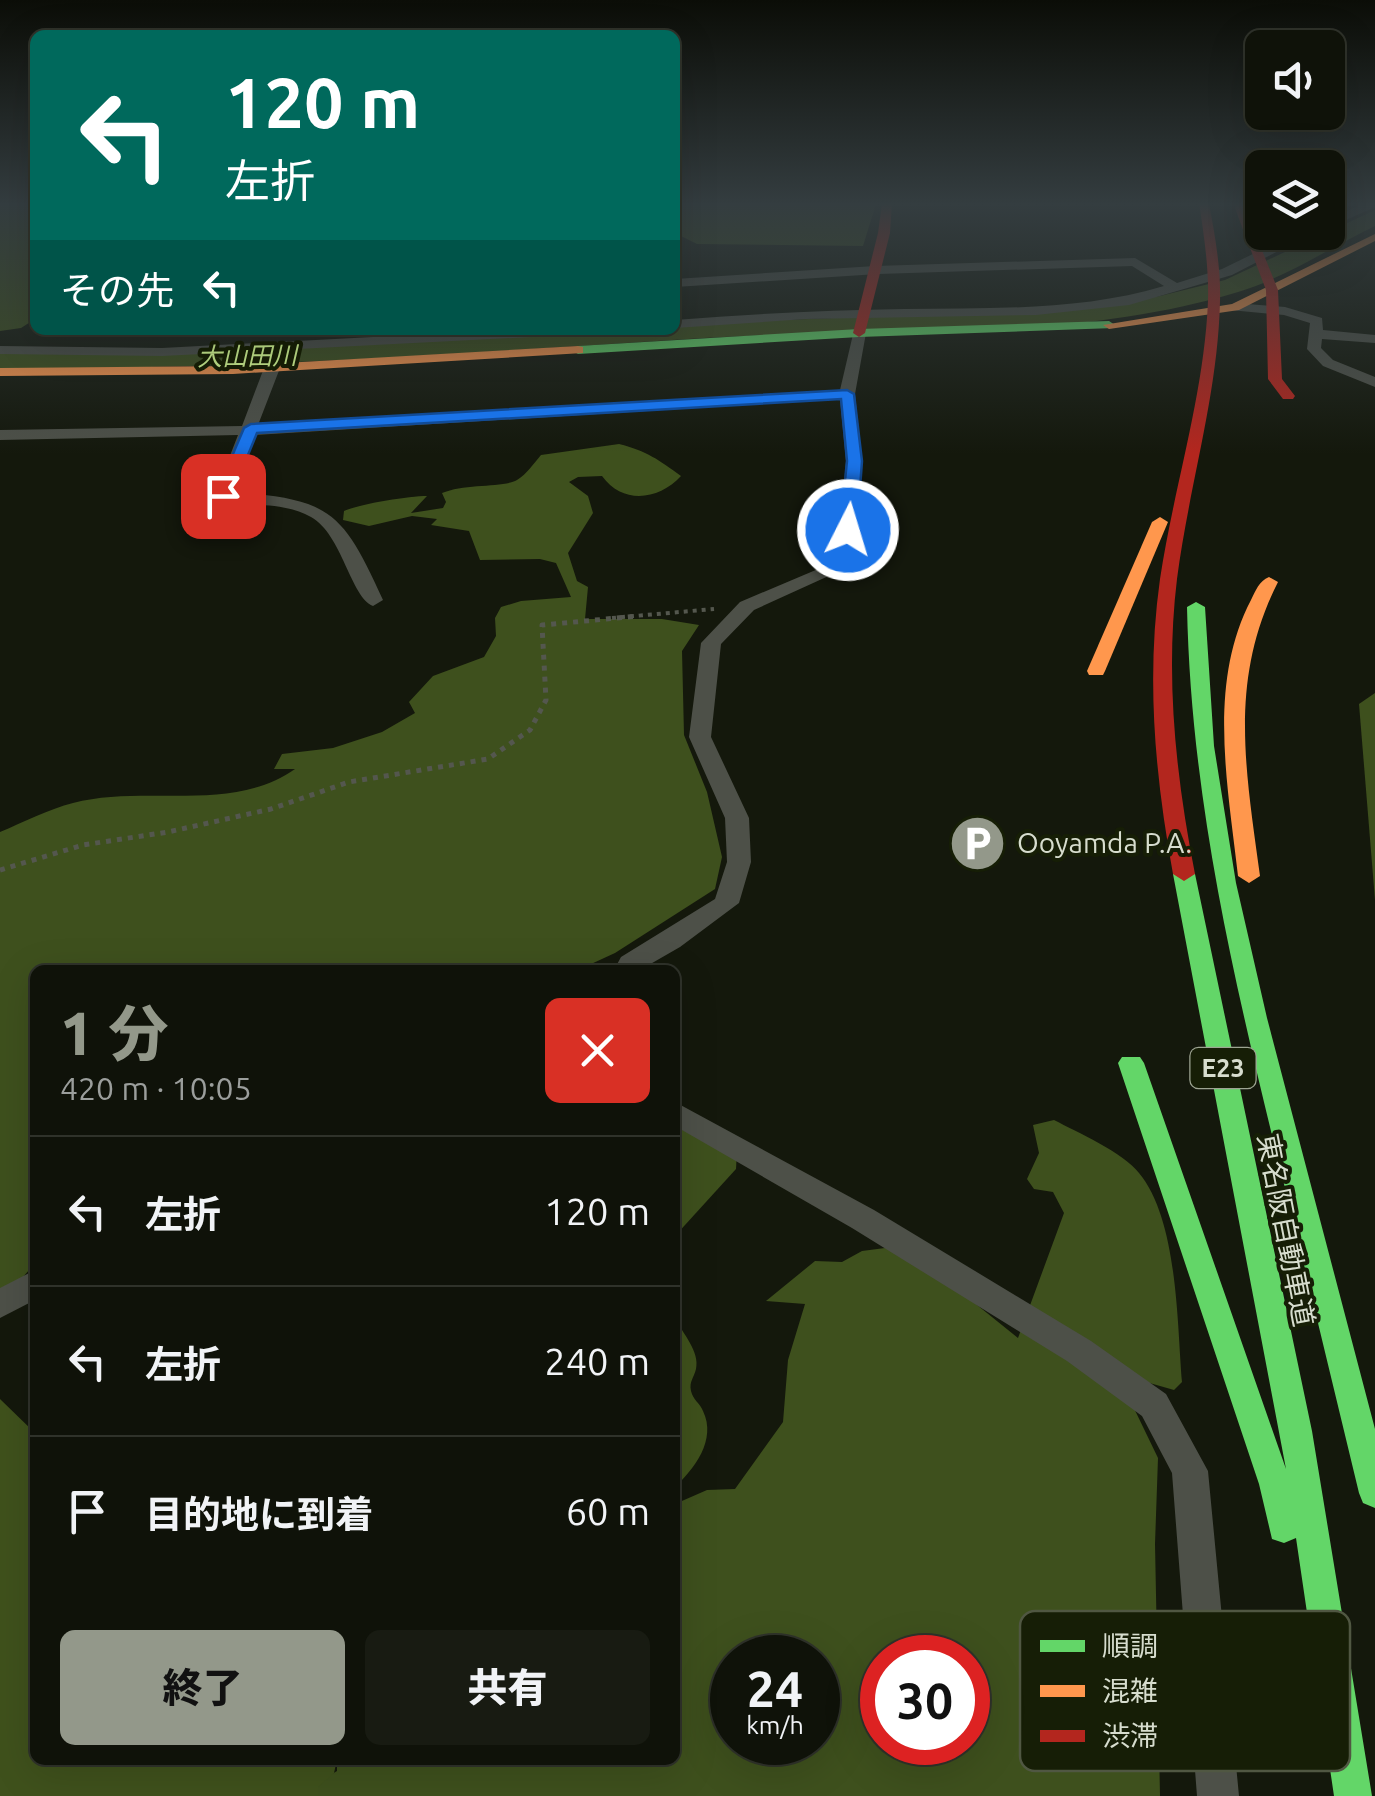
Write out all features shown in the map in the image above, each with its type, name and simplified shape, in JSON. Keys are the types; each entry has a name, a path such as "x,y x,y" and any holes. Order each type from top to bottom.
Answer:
{"main road":[{"path":"862,324 870,287"},
{"name":"東名阪自動車道","path":"1219,287 1214,339 1185,481 1162,654 1165,743 1174,827 1328,1611"},
{"name":"東名阪自動車道","path":"1236,287 1240,298 1236,319"},
{"path":"1270,287 1275,302 1281,387"},
{"path":"0,369 161,373 862,324 1102,326 1236,319 1274,287"},
{"path":"1096,670 1157,533 1168,498 1185,481"},
{"path":"1268,582 1248,617 1236,670 1237,752 1270,1076"},
{"name":"東名阪自動車道","path":"1197,585 1194,655 1200,748 1212,828 1375,1493"},
{"path":"1131,1063 1275,1484 1287,1542"},
{"path":"1295,1581 1301,1611"},
{"name":"東名阪自動車道","path":"1350,1770 1353,1796"},
{"path":"1335,1771 1340,1796"}],"street":[{"path":"1175,287 1178,289"},
{"path":"680,324 862,324 1130,301 1184,287"},
{"path":"1236,319 1302,315 1317,322 1314,349 1328,363 1375,382"},
{"path":"629,965 726,903 740,862 737,818 700,737 711,643 747,606 846,564 854,461 847,394 862,324"},
{"path":"0,369 7,350 30,332"},
{"path":"1317,334 1375,339"},
{"path":"7,350 180,351 475,335"},
{"path":"272,368 223,496 279,500 318,512 346,536 373,600"},
{"path":"0,435 104,436 847,394"},
{"path":"680,1116 897,1240 1079,1351 1154,1404 1190,1471 1202,1611"},
{"path":"0,1306 30,1286"},
{"path":"1216,1771 1218,1796"}],"path":[{"path":"0,870 83,846 271,809 349,782 488,760 530,730 546,700 542,626 747,606"}],"shaded area":[{"path":"0,287 30,287 30,322 21,328 0,331"},
{"path":"619,444 652,457 681,476 662,490 641,496 620,492 602,476 578,477 569,482 588,496 593,513 568,553 577,581 588,587 585,619 662,619 699,625 682,651 684,735 707,792 722,857 715,889 615,953 589,965 30,965 30,1269 0,1304 0,832 46,812 101,798 243,791 270,783 295,769 274,769 282,754 333,748 382,732 415,713 409,702 433,676 484,657 496,636 495,618 501,607 521,601 571,597 556,563 540,559 480,560 469,531 431,525 437,519 412,516 369,526 343,520 344,511 427,496 411,513 443,508 446,502 442,493 517,480 541,455"},
{"path":"1375,693 1375,900 1359,704"},
{"path":"1054,1120 1123,1158 1139,1173 1152,1193 1168,1244 1182,1382 1174,1390 1146,1382 1130,1400 1158,1458 1156,1611 1020,1611 1020,1771 1160,1771 1160,1796 314,1796 315,1784 337,1771 337,1765 680,1765 680,1502 707,1490 735,1489 783,1422 788,1360 805,1304 766,1301 815,1261 842,1262 862,1251 885,1248 920,1259 1018,1338 1064,1213 1053,1192 1034,1189 1027,1179 1039,1153 1033,1125"},
{"path":"680,1129 737,1151 736,1169 680,1231"},
{"path":"680,1327 696,1356 691,1391 707,1422 705,1443 680,1482"},
{"path":"0,1399 30,1428 30,1765 336,1765 334,1773 318,1787 318,1796 0,1796"}],"waterway":[{"name":"大山田川","path":"680,332 1074,317 1161,304 1227,287"},
{"name":"大山田川","path":"0,360 275,357 625,335"}],"traffic: fast":[{"path":"578,350 859,333 1109,325"},
{"path":"1196,607 1204,746 1225,883 1255,1018 1375,1493"},
{"path":"1184,874 1296,1431 1324,1611"},
{"path":"1131,1063 1275,1484 1284,1528"},
{"path":"1349,1771 1353,1796"}],"traffic: slow":[{"path":"1109,325 1235,307 1275,287"},
{"path":"0,372 233,370 578,350"},
{"path":"1096,671 1160,522"},
{"path":"1249,876 1236,763 1235,688 1252,616 1269,582"}],"traffic: jam":[{"path":"859,333 871,287"},
{"path":"1184,874 1167,764 1163,652 1169,578 1205,392 1214,287"},
{"path":"1271,287 1275,379 1288,396"}],"place":[{"name":"Ooyamda P.A.","path":"978,843"}],"route":[{"path":"223,496 251,428 847,394 854,461 848,530"}]}
